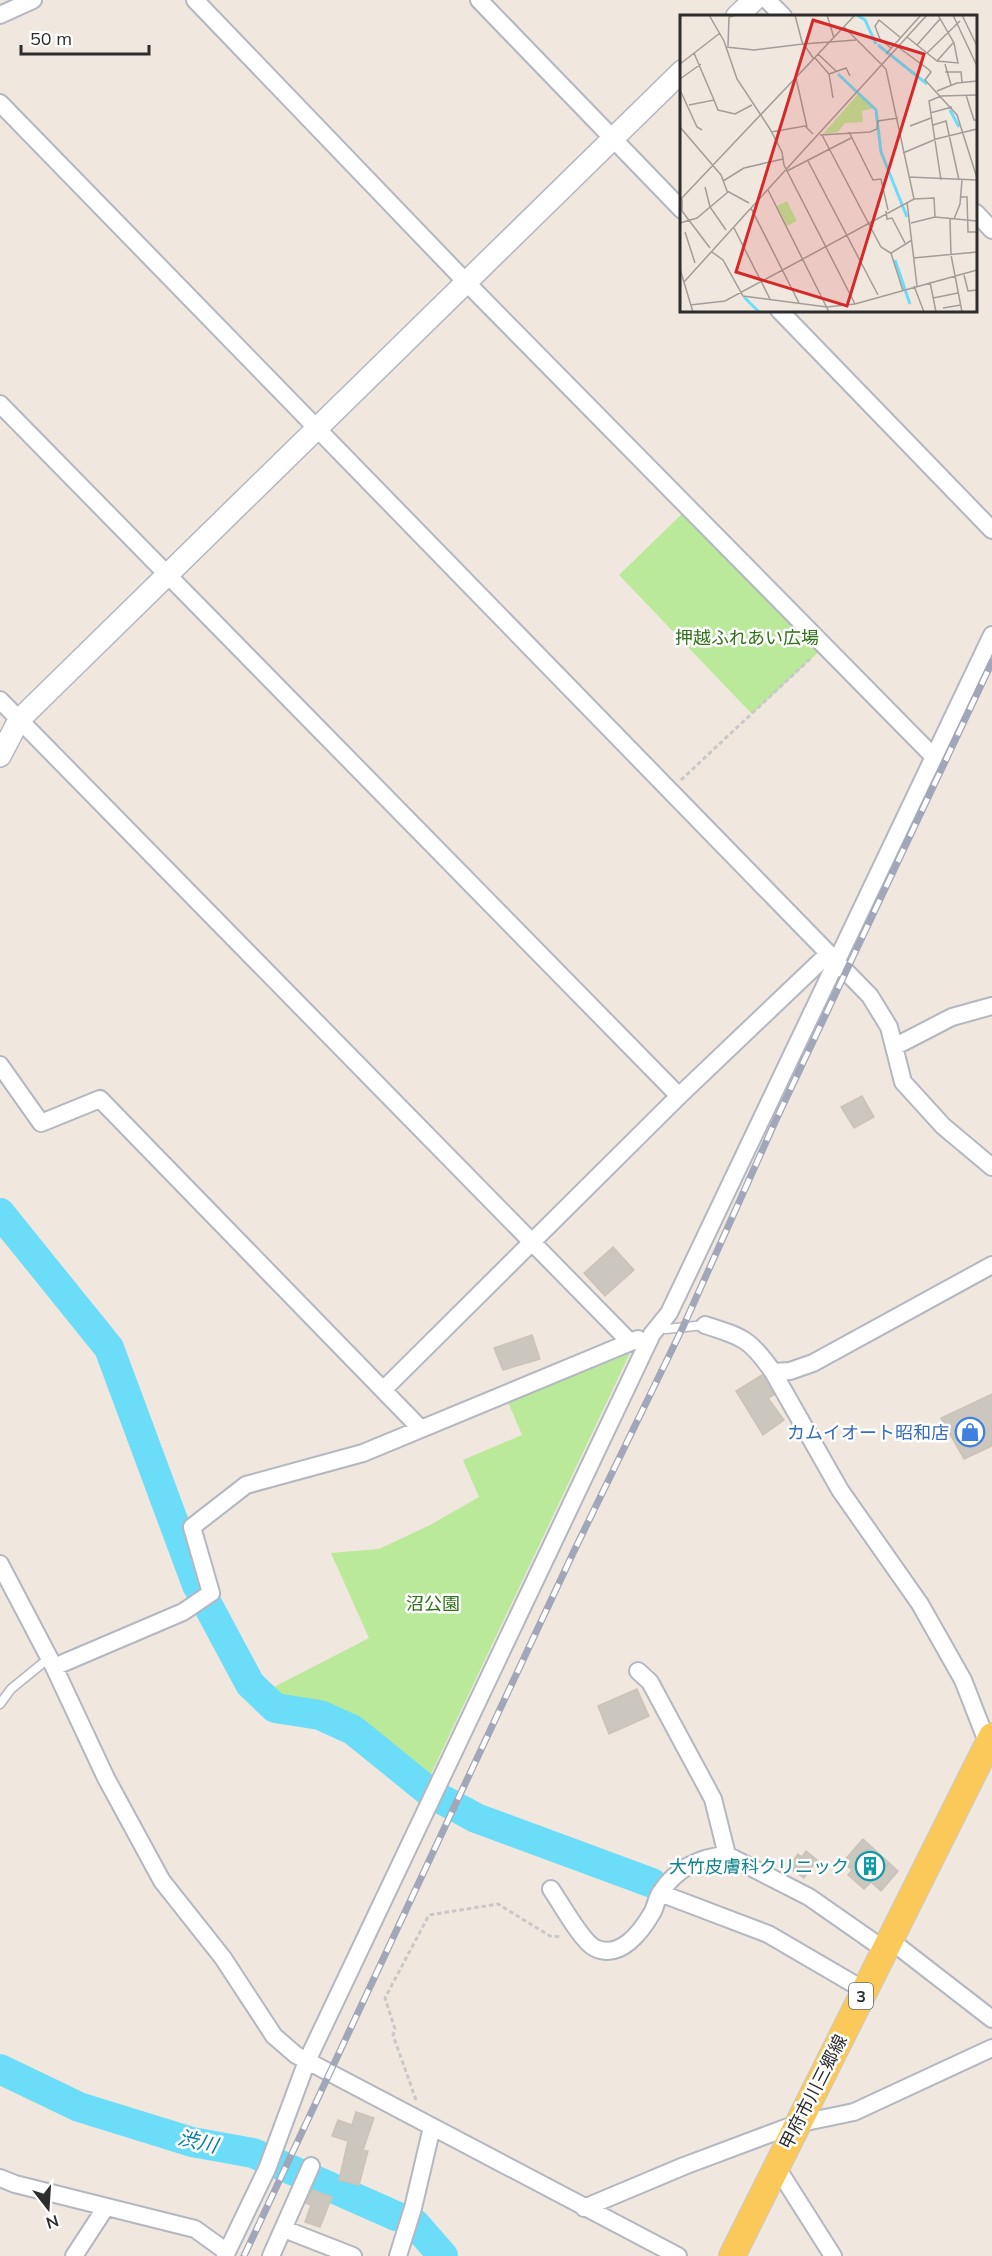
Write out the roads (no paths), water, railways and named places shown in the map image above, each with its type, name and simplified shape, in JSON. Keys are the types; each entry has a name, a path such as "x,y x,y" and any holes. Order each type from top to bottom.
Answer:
{"main road":[{"name":"甲府市川三郷線","path":"732,2256 990,1740"}],"street":[{"path":"0,15 33,0"},
{"path":"195,0 465,281 933,756"},
{"path":"479,0 680,209"},
{"path":"739,15 754,0"},
{"path":"767,0 782,15"},
{"path":"0,756 19,720 680,72"},
{"path":"0,103 870,996 889,1027 903,1082 915,1098 943,1126 992,1167"},
{"path":"977,215 992,230"},
{"path":"781,312 992,530"},
{"path":"0,404 679,1096"},
{"path":"0,2178 15,2184 195,2229 226,2254 267,2169 307,2061 438,1783 669,1313 831,957 992,635"},
{"path":"0,700 630,1342"},
{"path":"383,1390 679,1096 831,957"},
{"path":"894,1047 952,1017 992,1006"},
{"path":"0,1065 41,1123 100,1099 421,1429"},
{"path":"773,1372 790,1371 813,1363 992,1265"},
{"path":"705,1325 742,1337 757,1349 773,1372 840,1490 920,1604 963,1680 990,1740"},
{"path":"51,1662 183,1612 211,1593 192,1527 246,1485 363,1453 659,1331"},
{"path":"0,1564 51,1662 106,1778 162,1881 223,1958 274,2036 307,2061 678,2256"},
{"path":"638,1671 650,1682 713,1799 727,1855"},
{"path":"551,1889 593,1948 606,1952 620,1949 638,1934 653,1912 660,1893 682,1870 706,1856 727,1855 808,1897 888,1945 992,2019"},
{"path":"660,1893 768,1934 864,1990"},
{"path":"584,2208 684,2166 796,2124 854,2112 992,2048"},
{"path":"398,2256 413,2208 432,2127"},
{"path":"271,2256 311,2166"},
{"path":"776,2166 833,2256"},
{"path":"74,2256 106,2207"},
{"path":"284,2229 353,2256"}],"lane":[{"path":"659,1331 705,1325"},
{"path":"0,1704 11,1689 51,1662"}],"waterway":[{"path":"0,1213 109,1348 197,1585 250,1684 275,1708 320,1715 353,1730 432,1794 476,1818 652,1883"},
{"name":"渋川","path":"0,2069 79,2107 192,2142 253,2153 396,2216"},
{"name":"渋川","path":"415,2224 443,2256"}],"railway":[{"path":"244,2256 575,1549 683,1327 775,1122 992,662"}],"place":[{"name":"カムイオート昭和店","path":"970,1432"},
{"name":"大竹皮膚科クリニック","path":"870,1866"}],"park label":[{"name":"押越ふれあい広場","path":"747,637"},
{"name":"沼公園","path":"433,1603"}]}
